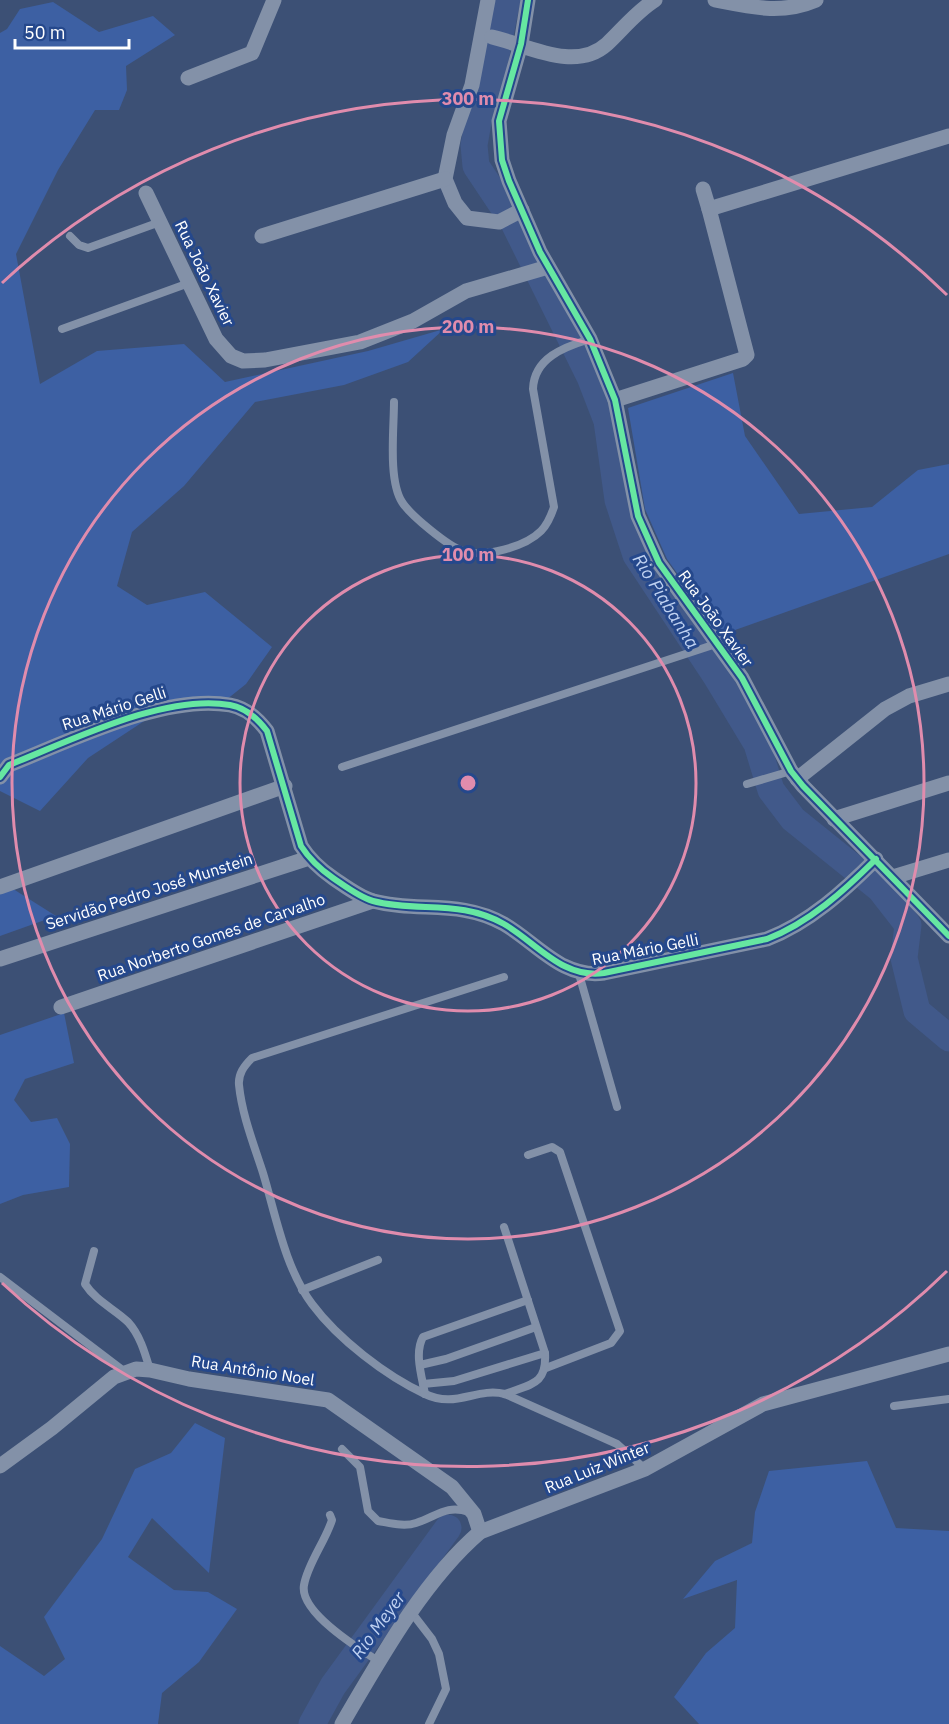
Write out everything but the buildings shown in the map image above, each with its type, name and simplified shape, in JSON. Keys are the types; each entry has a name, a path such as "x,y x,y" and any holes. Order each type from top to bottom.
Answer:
{"street":[{"path":"188,78 252,53 274,0"},
{"path":"488,0 472,85 453,135 445,179 455,203 467,218 499,222 518,212"},
{"name":"Rua João Xavier","path":"528,0 499,121 502,160 518,212 587,340 615,400 638,516 648,540 659,563 742,678 794,775 871,863 894,877 949,936"},
{"path":"492,37 564,57 586,56 606,45 634,15 655,0"},
{"path":"715,0 772,10 791,8 816,0"},
{"path":"709,209 949,136"},
{"path":"262,236 445,179"},
{"path":"615,400 743,359 747,355 703,189"},
{"name":"Rua João Xavier","path":"146,193 225,351 237,359 253,361 360,342 414,321 466,291 547,267"},
{"path":"794,775 885,709 909,696 949,684"},
{"name":"Rua Mário Gelli","path":"0,777 9,765 137,717 185,704 231,705 257,718 267,731 301,846 309,858 340,883 373,901 447,907 486,915 505,924 579,974 604,973 768,939 784,933 823,907 871,863"},
{"path":"834,819 949,783"},
{"path":"0,887 285,786"},
{"name":"Servidão Pedro José Munstein","path":"0,959 309,858"},
{"path":"894,877 949,860"},
{"name":"Rua Norberto Gomes de Carvalho","path":"61,1007 373,901"},
{"name":"Rua Luiz Winter","path":"342,1724 379,1662 437,1576 461,1548 480,1532 645,1469 762,1404 949,1354"},
{"name":"Rua Antônio Noel","path":"124,1372 150,1370 189,1379 328,1400 437,1475 463,1498 474,1514 480,1532"},
{"path":"0,1466 52,1428 114,1377 124,1372"}],"lane":[{"path":"70,236 79,245 88,248 160,222"},
{"path":"62,329 189,282"},
{"path":"394,402 395,487 403,504 445,541 461,551 476,554 521,544 540,533 549,522 554,507 533,389 533,377 540,365 571,346 587,340"},
{"path":"342,767 718,643"},
{"path":"747,784 794,775"},
{"path":"579,974 617,1107"},
{"path":"504,977 252,1058 242,1068 238,1083 245,1116 302,1290 336,1332 387,1372 425,1394 447,1401 491,1391 505,1394 617,1444 645,1469"},
{"path":"528,1155 552,1147 560,1152 620,1331 611,1343 546,1368"},
{"path":"504,1227 545,1353 546,1368 538,1381 505,1394"},
{"path":"94,1251 85,1284 93,1296 128,1323 139,1338 150,1370"},
{"path":"302,1290 378,1260"},
{"path":"0,1278 124,1372"},
{"path":"425,1394 419,1344 426,1334 528,1300"},
{"path":"420,1365 446,1359 536,1327"},
{"path":"423,1384 454,1381 545,1353"},
{"path":"894,1406 949,1399"},
{"path":"342,1449 360,1467 368,1511 378,1521 416,1524 435,1513 460,1509 474,1514"},
{"path":"330,1515 332,1520 304,1583 303,1596 309,1606 357,1649 379,1662"},
{"path":"412,1612 432,1638 439,1654 446,1689 429,1724"}],"shaded area":[{"path":"53,2 99,32 153,16 175,35 126,66 127,90 119,110 95,110 58,170 16,254 40,384 97,351 184,344 225,382 368,351 444,329 408,362 344,385 255,402 184,486 132,532 117,586 147,605 205,592 272,647 246,684 216,708 164,708 88,758 40,811 0,791 0,33 7,29 20,9"},
{"path":"733,373 745,436 799,514 872,507 918,470 949,464 949,554 721,635 667,559 645,509 628,408"},
{"path":"10,887 56,916 0,936 0,891"},
{"path":"64,1013 74,1063 25,1079 14,1100 31,1122 57,1118 70,1144 69,1187 23,1195 0,1204 0,1035"},
{"path":"195,1423 225,1438 209,1573 152,1518 128,1557 174,1590 208,1592 237,1609 199,1662 162,1693 158,1724 0,1724 0,1646 44,1676 65,1659 44,1617 102,1539 135,1469 171,1453"},
{"path":"867,1461 896,1528 949,1531 949,1724 699,1724 674,1697 706,1653 735,1628 737,1580 683,1599 715,1561 752,1543 755,1512 769,1471"}],"waterway":[{"name":"Rio Piabanha","path":"507,0 492,75 480,111 474,145 476,166 514,223 590,377 607,421 618,500 636,555 716,676 757,744 771,790 793,819 880,889 908,925 904,958 917,1011 949,1038"},
{"name":"Rio Meyer","path":"312,1724 333,1686 448,1528"}],"cycle path":[{"path":"528,0 521,44 499,121 502,160 540,252 590,339 615,400 638,516 659,563 742,678 791,771 949,936"},
{"path":"0,777 9,765 89,732 148,712 205,703 236,706 252,715 267,731 301,846 328,875 357,894 373,901 455,909 488,916 504,924 563,965 575,971 589,973 604,973 767,939 812,915 839,894 876,859"}]}
